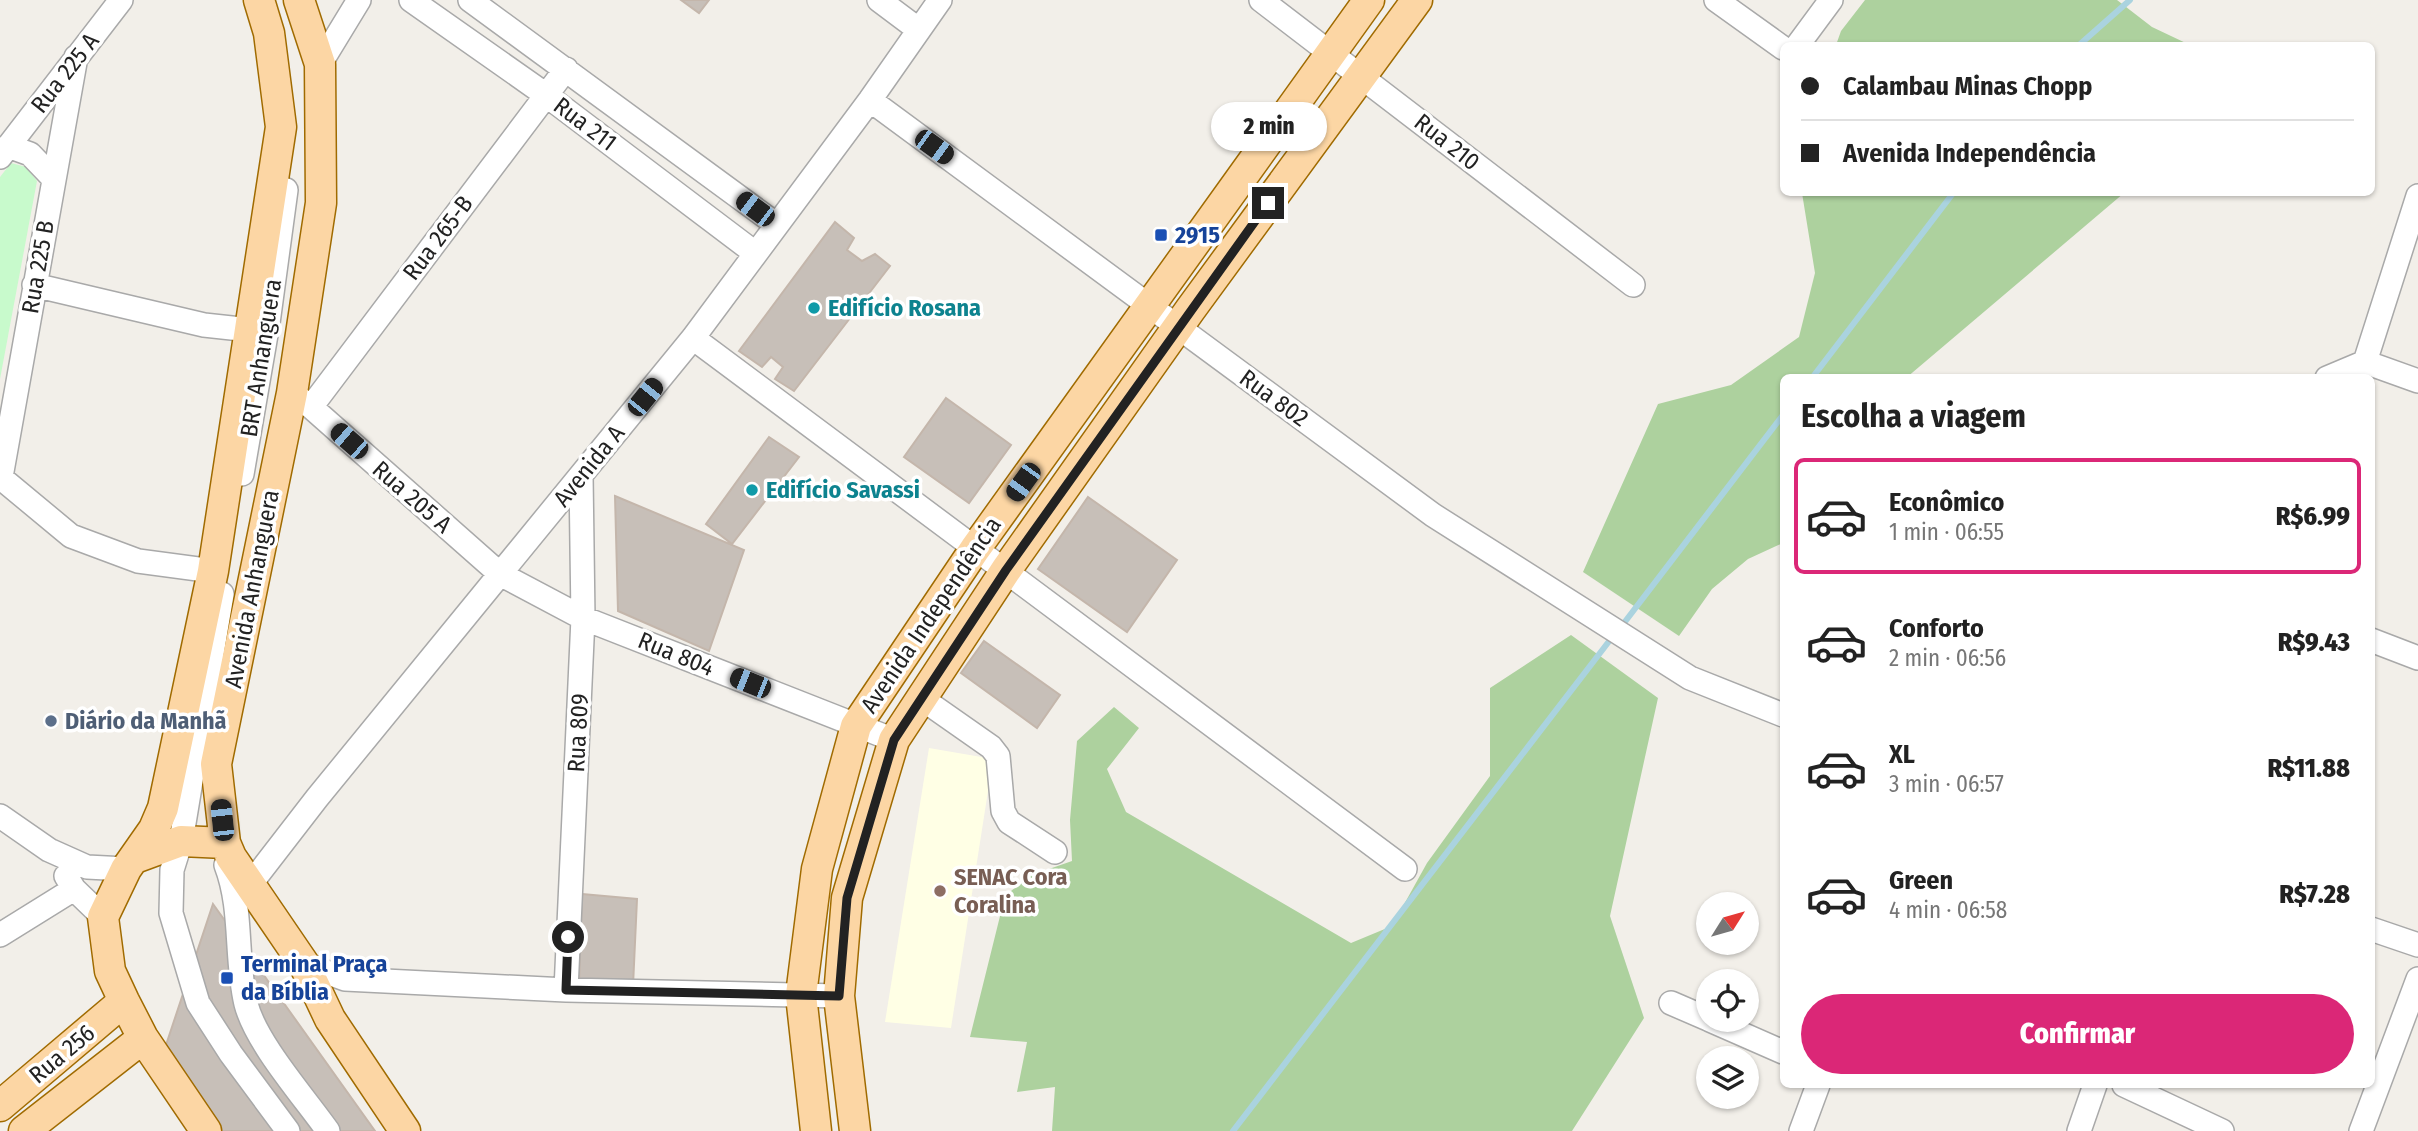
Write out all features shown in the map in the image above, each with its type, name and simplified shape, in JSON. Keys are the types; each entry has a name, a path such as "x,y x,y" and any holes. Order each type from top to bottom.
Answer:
{"main road":[{"name":"Avenida Anhanguera","path":"103,917 130,863 153,829 163,808 213,571 281,127 269,33 259,0"},
{"name":"Avenida Anhanguera","path":"299,0 320,64 321,203 301,400 216,764 221,843 304,964 330,1018 405,1131"},
{"name":"Avenida Independência","path":"816,1131 801,995 817,869 856,726 975,549 1370,0"},
{"name":"Avenida Independência","path":"855,1131 839,996 847,898 894,740 1006,570 1178,327 1417,0"},
{"path":"130,863 181,841 221,843"},
{"path":"103,917 110,971 124,1001 143,1038 206,1131"},
{"name":"Rua 256","path":"0,1106 124,1001"},
{"name":"Rua 256","path":"24,1131 143,1038"}],"street":[{"name":"Rua 225 A","path":"4,151 121,0"},
{"name":"BRT Anhanguera","path":"272,0 289,87 292,145 268,323 181,841 172,870 171,913 198,1003 231,1054 288,1131"},
{"path":"320,64 359,0"},
{"name":"Rua 211","path":"411,0 546,95 755,253"},
{"name":"Rua 211","path":"470,0 777,225"},
{"path":"878,0 919,30"},
{"name":"Avenida A","path":"249,886 317,798 693,338 870,100 940,0"},
{"name":"Rua 210","path":"1261,0 1633,285"},
{"path":"1716,0 1780,46"},
{"path":"1800,42 1831,0"},
{"name":"Rua 225 B","path":"0,477 76,57"},
{"name":"Rua 265-B","path":"301,400 566,69"},
{"name":"Rua 802","path":"870,100 1433,515 1690,678 1780,714"},
{"name":"Rua 225 A","path":"4,151 30,154 54,178"},
{"path":"2365,362 2418,196"},
{"path":"34,285 204,325 250,331"},
{"path":"693,338 1405,869"},
{"path":"2336,374 2365,362 2418,382"},
{"name":"Rua 205 A","path":"301,400 500,575"},
{"name":"Rua 809","path":"566,990 583,618 582,475"},
{"path":"0,477 71,536 138,561 213,571"},
{"name":"Rua 804","path":"500,575 583,618 894,740"},
{"path":"2375,642 2418,658"},
{"path":"921,698 991,747 998,756 1003,811 1009,822 1055,852"},
{"name":"BRT Anhanguera","path":"202,715 203,786 210,827 221,843 236,897 241,974 247,1006 259,1036 328,1131"},
{"path":"0,816 49,850 87,867 130,863"},
{"path":"49,850 74,889 103,917"},
{"path":"0,935 74,889"},
{"path":"2375,930 2418,945"},
{"path":"304,964 345,979 566,990 839,996"},
{"path":"330,1018 345,979"},
{"path":"2361,1131 2418,979"},
{"path":"1671,1003 1696,1014"},
{"path":"1737,1032 1780,1051"},
{"path":"1801,1131 1817,1088"},
{"path":"2078,1131 2094,1088"},
{"path":"2130,1088 2222,1131"}],"shaded area":[{"name":"SENAC Cora Coralina","path":"929,748 993,759 951,1028 885,1022"}],"green space":[{"path":"1865,0 2117,0 2152,27 2184,42 1837,42 1841,31"},
{"path":"11,163 26,167 37,181 0,379 0,177"},
{"path":"1802,196 2120,196 1911,374 1780,374 1780,544 1748,559 1712,589 1679,636 1583,572 1658,404 1731,385 1799,337 1815,273"},
{"path":"1571,635 1658,698 1610,916 1644,1018 1572,1131 1052,1131 1055,1087 1017,1092 1027,1042 970,1037 1005,896 1029,876 1072,861 1070,820 1077,741 1114,707 1139,728 1107,769 1126,812 1351,943 1392,926 1427,863 1490,776 1490,688"}],"building":[{"path":"681,0 709,0 699,13"},
{"name":"Edifício Rosana","path":"835,222 854,238 847,250 862,261 875,254 890,266 794,391 775,379 783,367 771,357 762,367 739,351"},
{"path":"946,398 1011,445 969,503 904,457"},
{"name":"Edifício Savassi","path":"769,437 799,457 732,544 706,524"},
{"path":"615,496 744,550 709,651 618,611"},
{"path":"1088,497 1177,560 1127,632 1038,569"},
{"path":"984,641 1060,695 1037,728 961,673"},
{"path":"582,894 637,899 633,986 579,985"},
{"name":"Terminal Praça da Bíblia","path":"213,904 375,1131 217,1131 164,1051"}],"waterway":[{"path":"2083,42 2130,0"},
{"path":"1815,374 1951,196"},
{"path":"1624,623 1780,419"},
{"path":"1233,1131 1610,640"}],"place":[{"name":"2915","path":"1161,235"},
{"name":"Edifício Rosana","path":"814,308"},
{"name":"Edifício Savassi","path":"752,490"},
{"name":"Diário da Manhã","path":"51,721"},
{"name":"SENAC Cora Coralina","path":"940,891"},
{"name":"Terminal Praça da Bíblia","path":"227,978"}],"route":[{"path":"568,937 566,990 839,996 847,898 894,740 1006,570 1268,203"}]}
